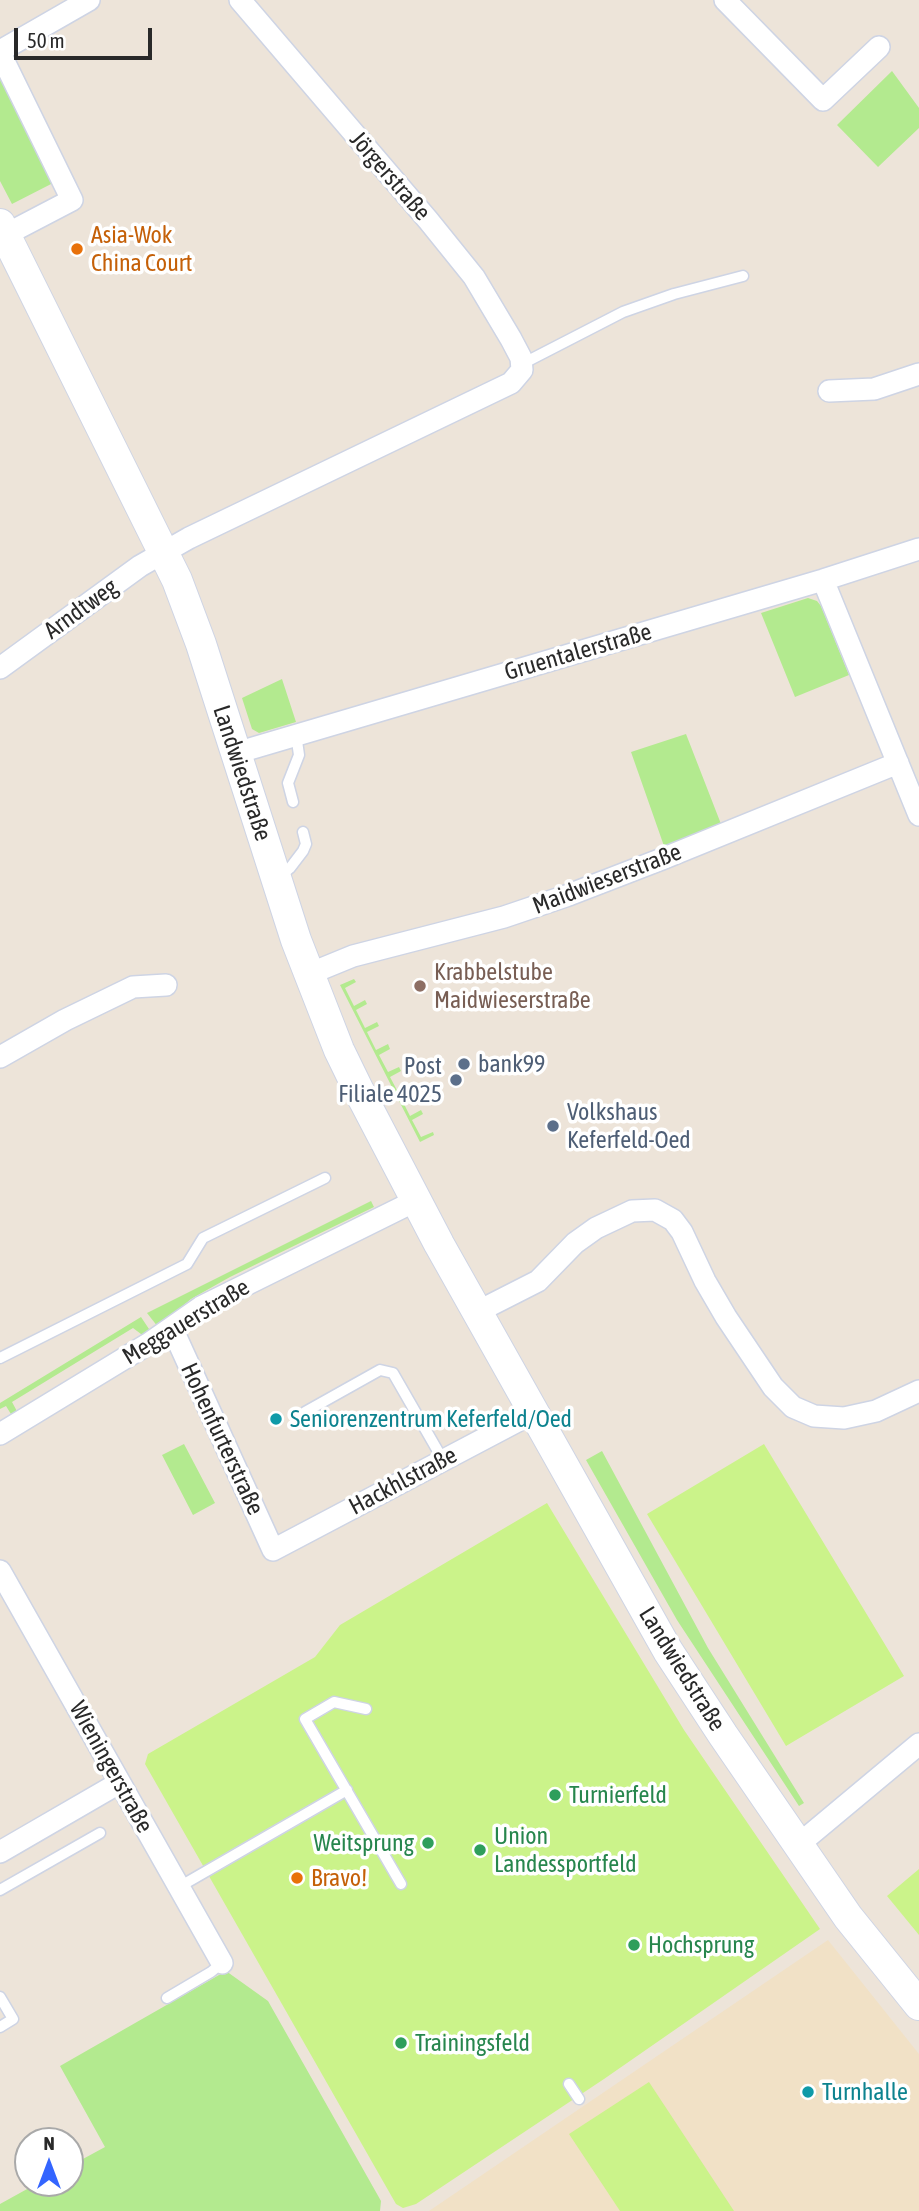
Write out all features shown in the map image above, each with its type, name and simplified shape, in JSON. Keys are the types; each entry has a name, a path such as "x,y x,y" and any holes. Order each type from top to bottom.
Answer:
{"main road":[{"name":"Landwiedstraße","path":"3,230 164,553 193,621 309,974 339,1050 415,1200 668,1651 848,1917 919,2005"}],"street":[{"path":"0,52 89,0"},
{"name":"Jörgerstraße","path":"240,0 454,251 489,300 516,348 522,365"},
{"path":"725,0 823,100 879,47"},
{"name":"Landwiedstraße","path":"0,52 72,200 3,230"},
{"path":"164,553 189,538 511,383 520,375 522,365"},
{"path":"829,391 874,389 919,374"},
{"name":"Gruentalerstraße","path":"236,752 919,550"},
{"name":"Arndtweg","path":"0,668 140,566 164,553"},
{"path":"823,580 919,815"},
{"name":"Maidwieserstraße","path":"309,974 353,956 504,917 566,896 898,763"},
{"path":"0,1057 65,1020 134,986 166,985"},
{"name":"Meggauerstraße","path":"0,1434 172,1328 201,1307 415,1200"},
{"path":"477,1312 538,1281 575,1243 596,1228 632,1211 655,1210 673,1220 682,1232 705,1281 726,1317 773,1387 793,1407 814,1416 844,1418 876,1411 919,1391"},
{"name":"Hohenfurterstraße","path":"172,1328 273,1550"},
{"name":"Hackhlstraße","path":"273,1550 533,1413"},
{"name":"Wieningerstraße","path":"0,1571 222,1963"},
{"path":"798,1845 919,1744"},
{"path":"0,1852 119,1783"}],"lane":[{"path":"522,365 623,312 674,294 743,276"},
{"path":"293,802 288,783 299,755 296,734"},
{"path":"276,880 290,869 303,851 306,844 303,832"},
{"path":"0,1358 187,1264 204,1238 325,1178"},
{"path":"306,1412 380,1370 393,1373 443,1460"},
{"path":"366,1709 334,1702 305,1719 401,1884"},
{"path":"179,1887 347,1790"},
{"path":"0,1890 100,1833"},
{"path":"167,1998 222,1963"},
{"path":"0,1997 13,2020 0,2026"},
{"path":"569,2084 579,2099"}],"shaded area":[{"path":"828,1940 919,2054 919,2211 429,2211"}],"green space":[{"path":"892,71 919,108 919,128 878,167 837,125"},
{"path":"0,73 55,182 12,204 0,181"},
{"path":"808,598 817,601 821,606 849,675 795,697 761,613"},
{"path":"282,679 296,722 259,733 252,729 242,698"},
{"path":"686,734 721,824 664,846 631,752"},
{"path":"354,979 356,982 345,988 354,1006 365,1000 367,1004 356,1010 365,1028 377,1022 379,1026 367,1032 376,1050 388,1044 390,1049 379,1055 388,1072 399,1067 401,1071 390,1077 399,1094 411,1089 412,1092 401,1098 410,1116 421,1110 423,1114 412,1120 421,1137 433,1132 434,1135 420,1142 340,985"},
{"path":"371,1201 374,1207 230,1277 191,1299 158,1327 147,1313"},
{"path":"141,1317 151,1332 145,1337 133,1328 12,1402 19,1415 14,1419 6,1406 0,1409 0,1403"},
{"path":"184,1444 215,1503 193,1515 162,1455"},
{"path":"764,1444 904,1676 786,1746 647,1514"},
{"path":"602,1451 708,1648 804,1803 799,1806 677,1620 586,1460"},
{"name":"Union Landessportfeld","path":"547,1503 684,1730 820,1929 604,2079 416,2204 403,2208 396,2204 145,1764 148,1754 315,1657 340,1625"},
{"path":"919,1869 919,1935 887,1896"},
{"path":"226,1971 268,2001 381,2201 380,2211 0,2211 0,2204 14,2196 84,2197 84,2158 105,2147 60,2066"},
{"path":"649,2082 734,2211 620,2211 569,2134"}],"place":[{"name":"Asia-Wok China Court","path":"77,249"},
{"name":"Krabbelstube Maidwieserstraße","path":"420,986"},
{"name":"bank99","path":"464,1064"},
{"name":"Post Filiale 4025","path":"456,1080"},
{"name":"Volkshaus Keferfeld-Oed","path":"553,1126"},
{"name":"Seniorenzentrum Keferfeld/Oed","path":"276,1419"},
{"name":"Turnierfeld","path":"555,1795"},
{"name":"Weitsprung","path":"428,1843"},
{"name":"Union Landessportfeld","path":"480,1850"},
{"name":"Bravo!","path":"297,1878"},
{"name":"Hochsprung","path":"634,1945"},
{"name":"Trainingsfeld","path":"401,2043"},
{"name":"Turnhalle","path":"808,2092"}]}
